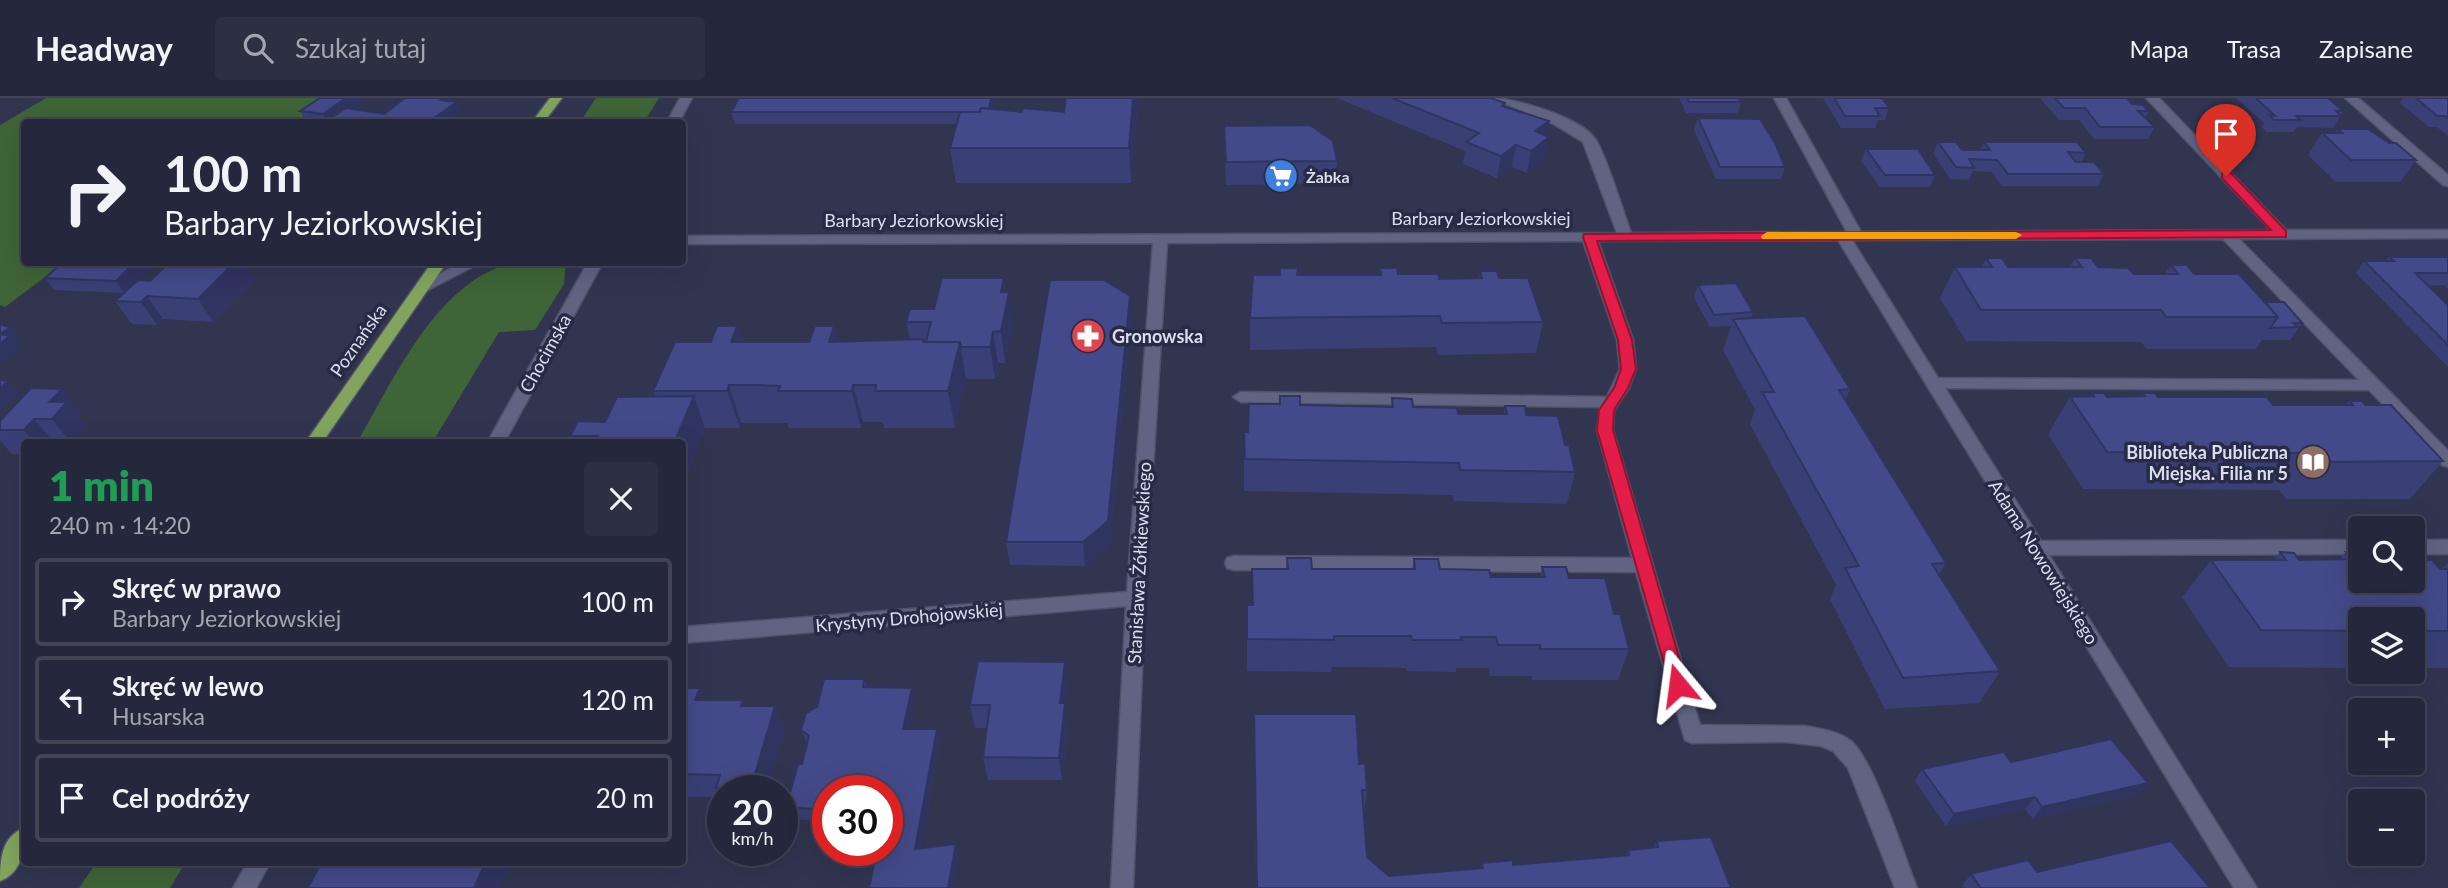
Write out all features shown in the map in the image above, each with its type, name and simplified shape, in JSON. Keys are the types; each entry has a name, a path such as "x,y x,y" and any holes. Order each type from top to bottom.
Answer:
{"main road":[{"path":"540,119 556,98"},
{"name":"Poznańska","path":"316,439 437,266"},
{"path":"0,871 21,842"}],"street":[{"path":"675,119 686,98"},
{"path":"1497,98 1556,120 1589,140 1626,237"},
{"name":"Adama Nowowiejskiego","path":"1780,98 1849,236 1933,383 2246,888"},
{"path":"2152,98 2282,234"},
{"path":"2351,98 2448,182"},
{"name":"Barbary Jeziorkowskiej","path":"686,240 2448,234"},
{"path":"2227,235 2448,461"},
{"path":"1589,237 1625,340 1629,369 1606,410 1605,430 1692,734 1811,735 1832,740 1846,750 1857,763 1906,888"},
{"name":"Stanisława Żółkiewskiego","path":"1122,888 1136,598 1160,238"},
{"path":"423,287 467,266"},
{"name":"Chocimska","path":"497,439 594,266"},
{"path":"1933,383 2375,385"},
{"path":"1241,397 1612,402"},
{"path":"2035,548 2348,547"},
{"path":"2425,547 2448,547"},
{"path":"1234,564 1644,565"},
{"name":"Krystyny Drohojowskiej","path":"686,635 1136,598"},
{"path":"244,888 256,866"}],"green space":[{"path":"46,98 342,98 311,119 21,119 21,266 60,266 5,307 0,305 0,125"},
{"path":"596,98 659,98 646,119 582,119"},
{"path":"505,266 566,266 564,284 535,330 499,332 434,439 359,439 420,336 462,289 486,273"},
{"path":"94,866 183,866 170,888 79,888"}],"building":[{"path":"320,98 346,98 323,114 300,111"},
{"path":"405,98 444,98 441,100 457,102 432,119 330,119 346,108 384,114"},
{"path":"739,98 991,98 989,109 981,108 980,112 731,112"},
{"path":"1066,98 1133,98 1129,148 950,148 960,112 980,112 981,108 1022,112 1023,108 1064,112"},
{"path":"1392,98 1491,98 1505,103 1502,106 1549,121 1535,131 1549,137 1531,151 1516,145 1501,156 1466,142 1479,133"},
{"path":"1687,98 1739,98 1741,102 1689,102"},
{"path":"1834,98 1882,98 1889,108 1875,108 1880,116 1845,116"},
{"path":"2055,98 2127,98 2132,104 2143,105 2149,111 2138,111 2155,127 2100,127 2085,108 2064,108"},
{"path":"2256,98 2328,98 2343,111 2336,111 2341,116 2296,116 2301,120 2274,120 2269,115 2275,116"},
{"path":"2416,98 2448,98 2448,118 2437,116"},
{"path":"1698,118 1760,119 1775,143 1785,167 1720,167"},
{"path":"1310,125 1333,141 1337,161 1226,162 1224,126"},
{"path":"2337,129 2368,129 2389,143 2396,143 2416,160 2351,160 2322,133 2342,133"},
{"path":"1938,142 1956,142 1962,150 1990,150 1984,142 2077,142 2086,153 2068,152 2076,162 2094,162 2104,174 2008,174 1997,160 1969,159 1974,168 1956,167"},
{"path":"1866,149 1918,149 1935,175 1885,175"},
{"path":"2389,257 2448,257 2448,273 2415,273 2448,305 2448,345 2364,261 2394,261"},
{"path":"1986,258 2002,258 2008,267 2082,267 2075,258 2091,258 2098,267 2128,268 2134,274 2178,274 2171,265 2187,265 2194,274 2239,274 2278,317 2166,317 2161,310 1981,310 1955,267 1992,267"},
{"path":"58,266 131,266 116,281 45,278"},
{"path":"166,266 231,266 198,299 147,296 141,302 115,301 138,280 150,281"},
{"path":"1280,268 1298,268 1297,275 1381,275 1380,268 1397,268 1398,274 1438,274 1439,279 1482,278 1480,271 1497,271 1499,278 1528,278 1543,322 1442,323 1440,316 1250,318 1253,275 1280,275"},
{"path":"942,278 1004,278 1001,292 1009,292 1001,331 993,332 990,347 961,347 960,342 926,342 931,322 906,322 910,309 934,309"},
{"path":"1050,280 1104,280 1130,296 1108,521 1083,542 1006,542"},
{"path":"1736,283 1753,312 1714,315 1698,285"},
{"path":"2265,302 2284,302 2302,323 2293,323 2298,327 2270,328 2278,317"},
{"path":"1805,316 1850,389 1839,390 1946,563 1932,564 2000,671 1903,678 1845,568 1859,566 1762,392 1774,392 1733,319"},
{"path":"0,325 11,327 0,334"},
{"path":"717,326 737,326 731,342 809,342 815,326 834,326 829,342 924,339 923,342 960,342 948,391 875,391 876,385 853,385 852,391 778,391 780,386 729,385 727,391 653,391 675,342 711,342"},
{"path":"0,334 10,336 0,344"},
{"path":"0,380 8,381 0,388"},
{"path":"31,388 62,389 49,402 67,402 52,419 34,419 24,430 0,430 0,421"},
{"path":"2092,393 2104,393 2107,397 2145,396 2142,393 2155,393 2158,397 2267,397 2273,405 2353,405 2349,401 2362,401 2365,405 2391,405 2443,461 2316,462 2308,453 2107,452 2070,397 2094,396"},
{"path":"694,396 676,439 596,439 598,436 570,436 578,421 605,422 617,397"},
{"path":"1280,396 1300,396 1300,405 1393,407 1392,398 1412,399 1413,407 1457,408 1458,414 1507,414 1505,406 1525,406 1526,415 1558,416 1565,445 1569,445 1575,472 1460,470 1459,463 1245,459 1244,432 1248,432 1249,404 1280,404"},
{"path":"2280,552 2294,553 2299,560 2348,559 2348,593 2425,593 2425,560 2432,560 2440,569 2448,569 2448,631 2425,631 2425,607 2348,607 2348,631 2261,630 2211,560 2286,560"},
{"path":"1287,558 1311,558 1312,569 1415,569 1414,559 1438,559 1440,569 1489,570 1491,577 1545,577 1542,567 1566,567 1569,578 1605,578 1614,614 1620,614 1629,649 1540,649 1540,645 1498,645 1496,637 1461,637 1462,640 1412,640 1411,636 1334,636 1334,640 1247,639 1247,605 1253,605 1252,569 1288,569"},
{"path":"978,661 1065,662 1060,703 1065,703 1059,758 983,757 990,705 970,705"},
{"path":"824,679 864,679 863,687 912,688 903,729 937,729 915,849 956,844 948,888 869,888 874,866 903,866 903,775 812,775 812,809 798,808 798,775 795,775 798,764 802,764 809,736 801,730 806,713 817,707"},
{"path":"686,688 700,688 695,700 743,700 741,706 775,706 755,775 686,774"},
{"path":"1254,714 1356,714 1359,764 1365,763 1367,790 1362,790 1367,857 1389,876 1483,868 1482,863 1513,860 1513,865 1629,855 1628,850 1658,847 1657,841 1711,837 1731,888 1257,888"},
{"path":"2111,739 2148,783 2042,807 2035,797 1954,814 1922,769 2004,752 2011,762"},
{"path":"2171,841 2210,888 1981,888 1971,874 2028,860 2037,872"},
{"path":"319,866 484,866 474,888 308,888"}],"slow traffic":[{"path":"1767,236 2016,235"}],"place":[{"name":"Żabka","path":"1281,176"},
{"name":"Gronowska","path":"1088,336"},
{"name":"Biblioteka Publiczna Miejska. Filia nr 5","path":"2313,462"}],"route":[{"path":"1678,685 1605,430 1606,410 1621,388 1629,369 1625,340 1589,237 2282,234 2226,176"}]}
